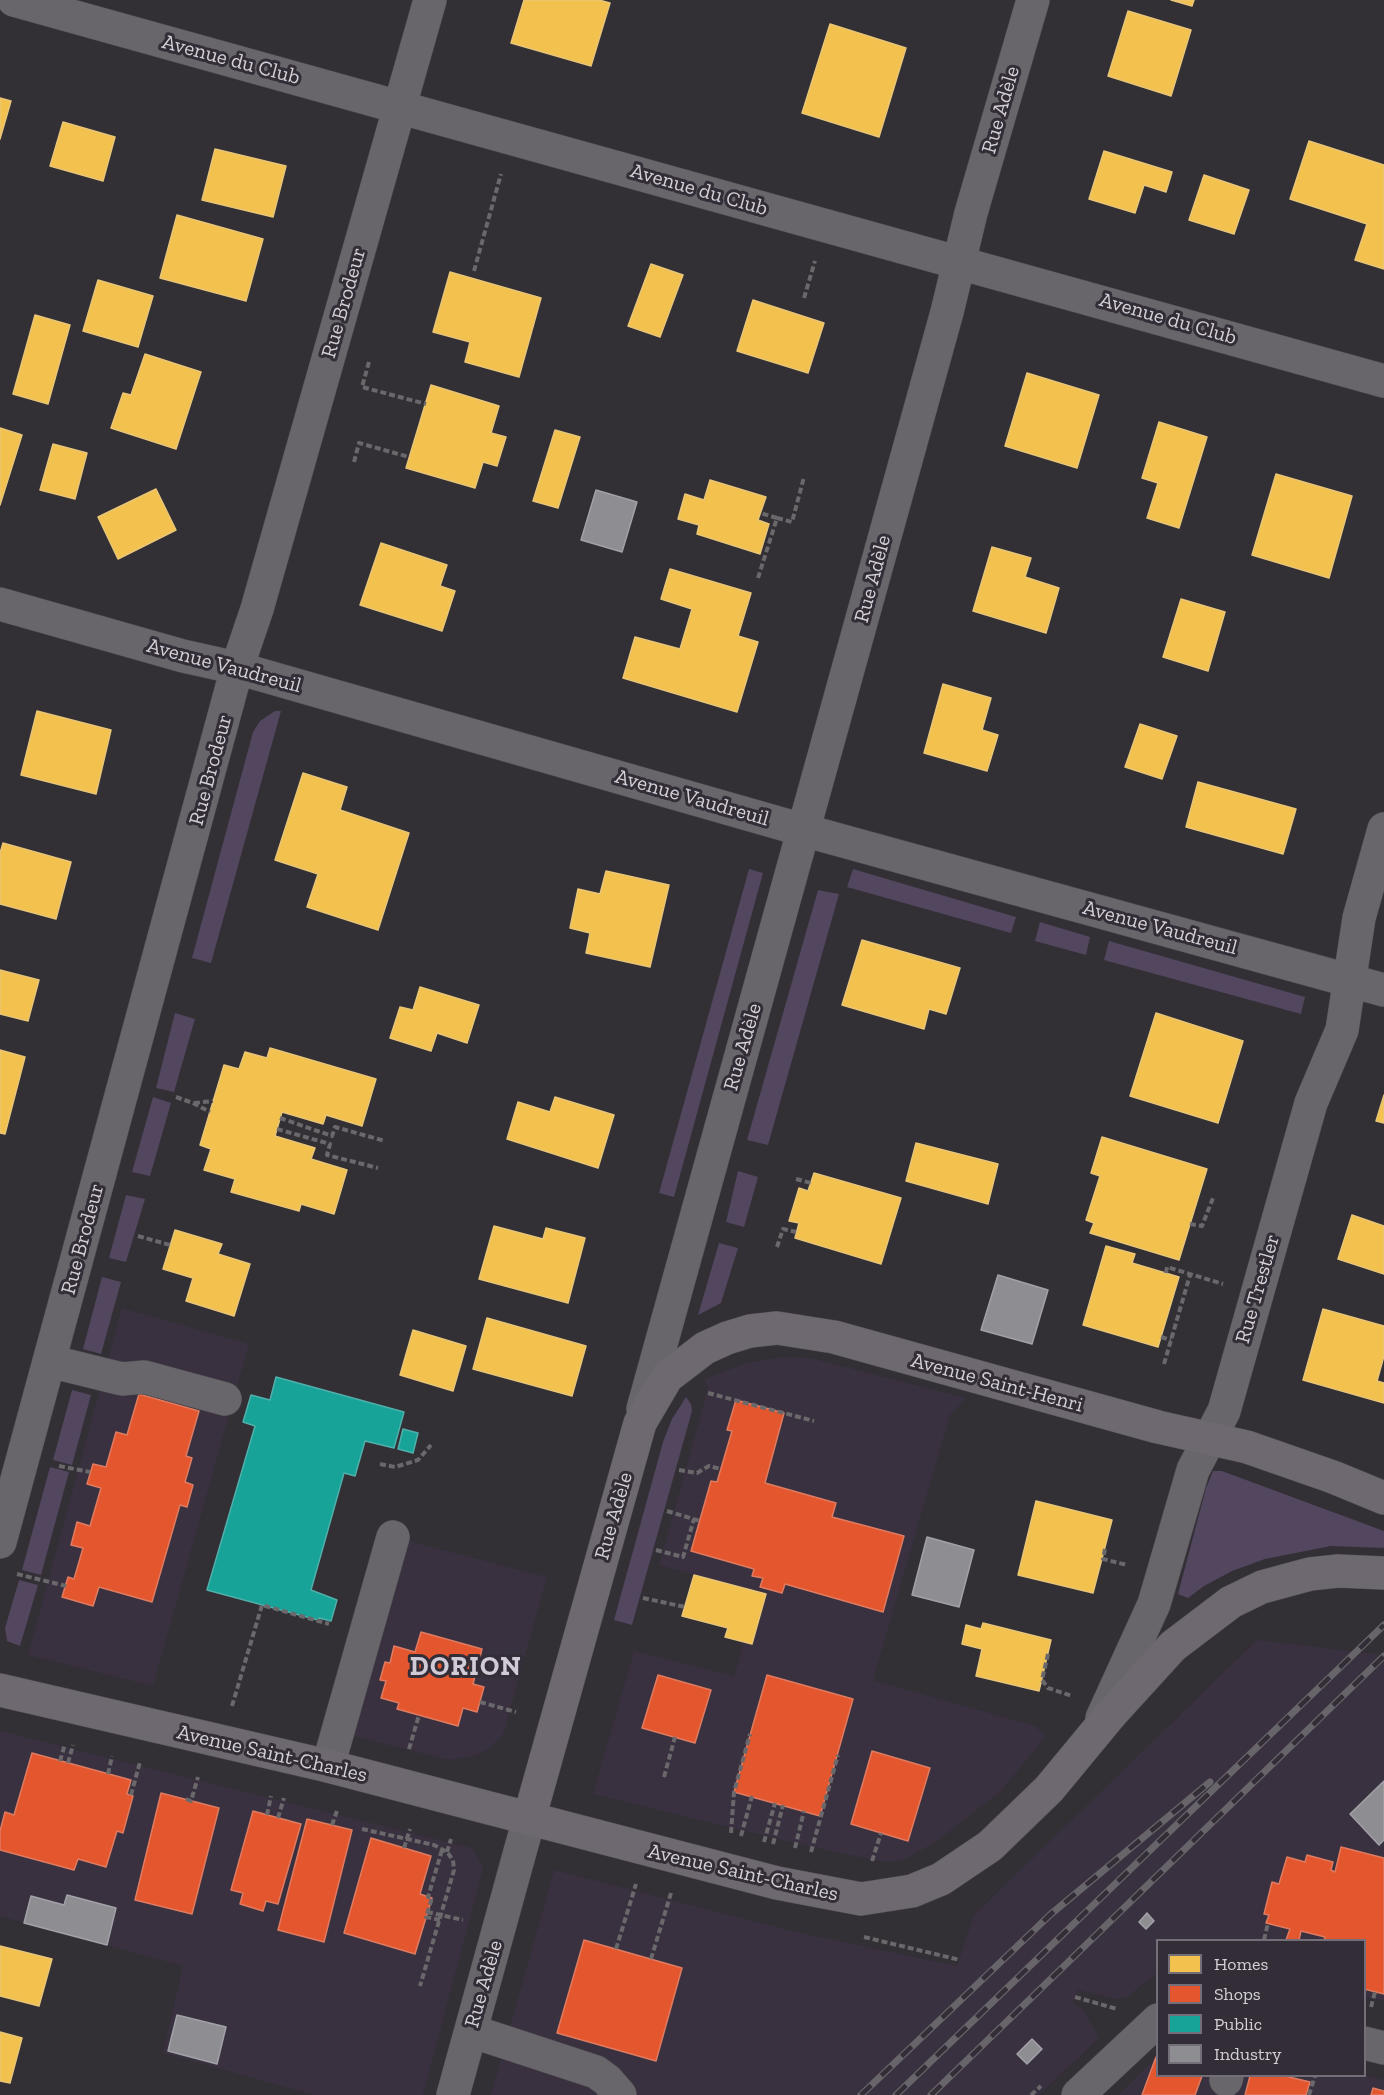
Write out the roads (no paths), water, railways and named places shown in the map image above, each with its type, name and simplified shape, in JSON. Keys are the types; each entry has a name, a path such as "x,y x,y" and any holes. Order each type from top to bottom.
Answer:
{"main road":[{"name":"Avenue Saint-Henri","path":"640,1423 667,1377 686,1361 705,1348 728,1338 750,1331 777,1328 834,1337 1158,1427 1211,1438 1268,1454 1384,1498"},
{"name":"Rue Adèle","path":"529,1820 640,1423"},
{"name":"Avenue Saint-Charles","path":"0,1690 328,1766 529,1820 841,1897 882,1897 912,1891 966,1865 1021,1818 1173,1646 1231,1602 1262,1587 1310,1574 1338,1571 1384,1573"}],"street":[{"name":"Avenue du Club","path":"14,0 1384,381"},
{"name":"Rue Brodeur","path":"0,1542 237,668 257,609 430,0"},
{"name":"Rue Adèle","path":"640,1423 959,261 1033,0"},
{"name":"Avenue Vaudreuil","path":"0,604 183,656 237,668 803,830 1384,990"},
{"name":"Rue Trestler","path":"1093,1736 1144,1630 1172,1549 1193,1470 1224,1412 1311,1103 1340,1038 1359,918 1384,830"},
{"path":"50,1361 122,1379 144,1377 225,1399"},
{"path":"328,1766 393,1537"},
{"name":"Rue Adèle","path":"453,2095 529,1820"},
{"path":"1078,2095 1143,2016"},
{"path":"471,2031 596,2072 607,2080 620,2095"},
{"path":"1366,2043 1384,2048"}],"railway":[{"path":"896,2095 1384,1625"},
{"path":"931,2095 1384,1656"},
{"path":"861,2095 1051,1914 1210,1782"}],"district":[{"name":"DORION","path":"466,1667"}]}
